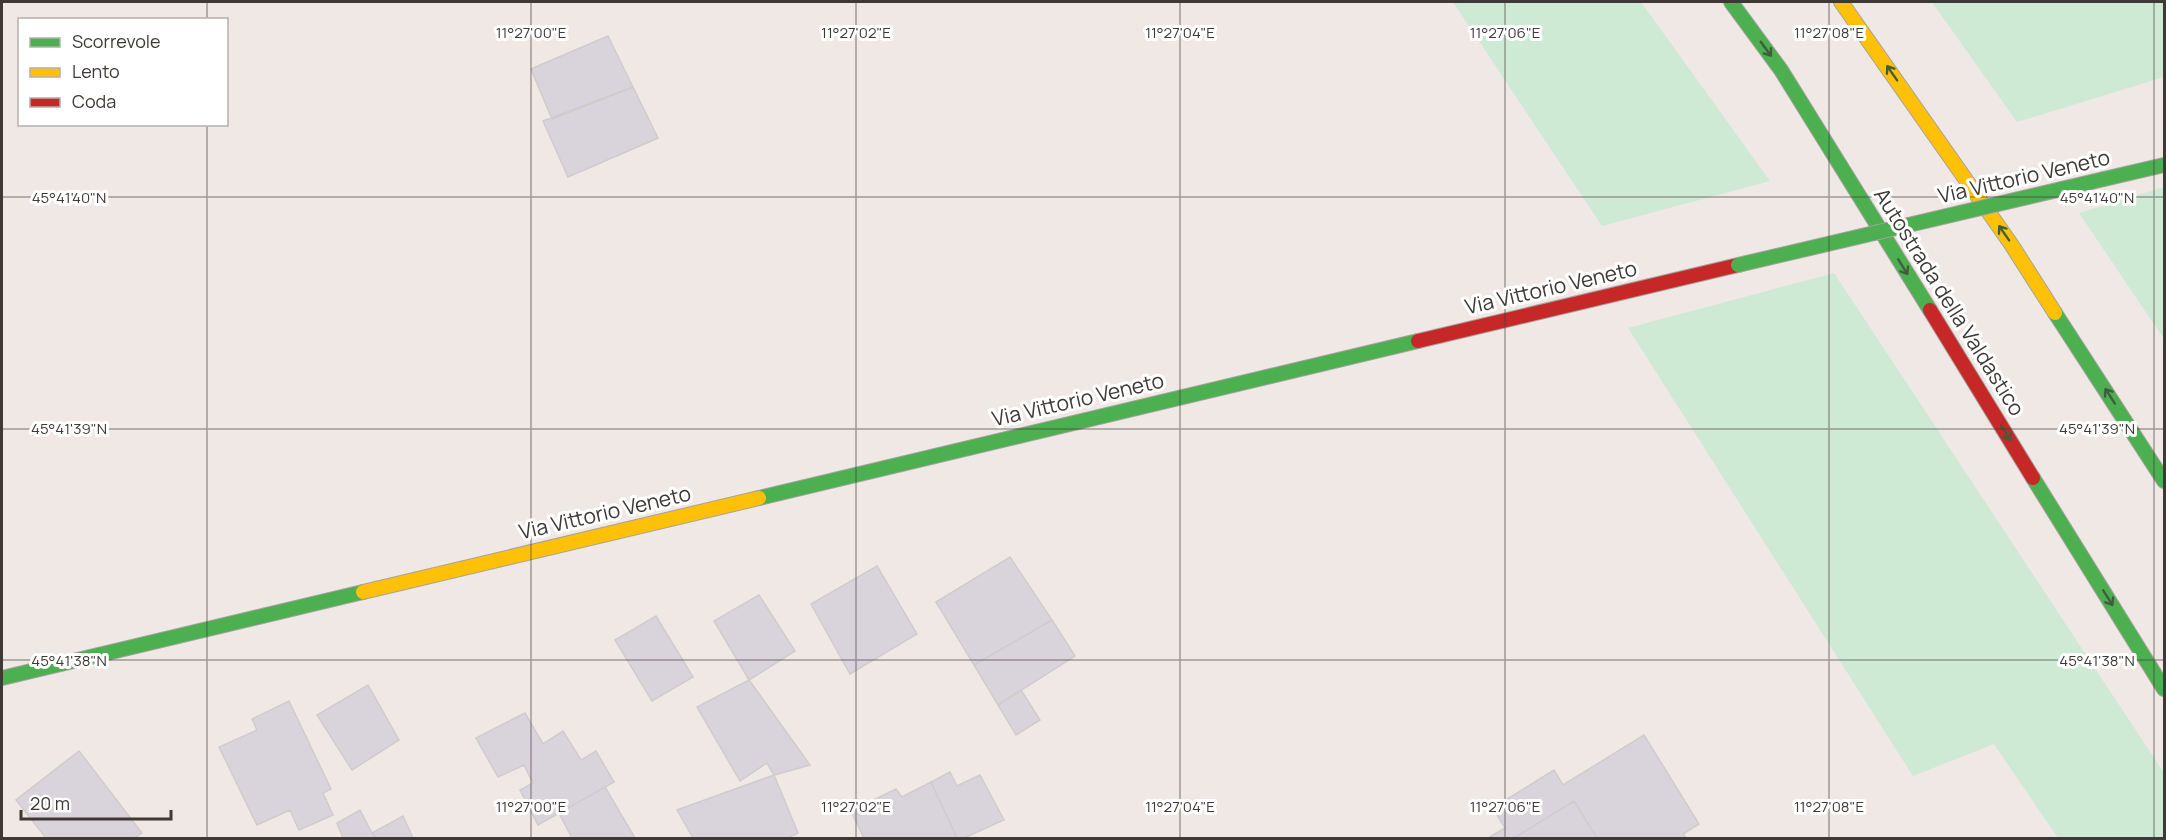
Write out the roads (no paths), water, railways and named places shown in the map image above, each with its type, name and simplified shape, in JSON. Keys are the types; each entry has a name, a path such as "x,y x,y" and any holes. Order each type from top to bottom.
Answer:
{"main road":[{"name":"Autostrada della Valdastico","path":"1731,2 1781,70 2164,689"},
{"path":"1841,2 2011,244 2164,481"},
{"name":"Via Vittorio Veneto","path":"2,678 2164,165"}]}
